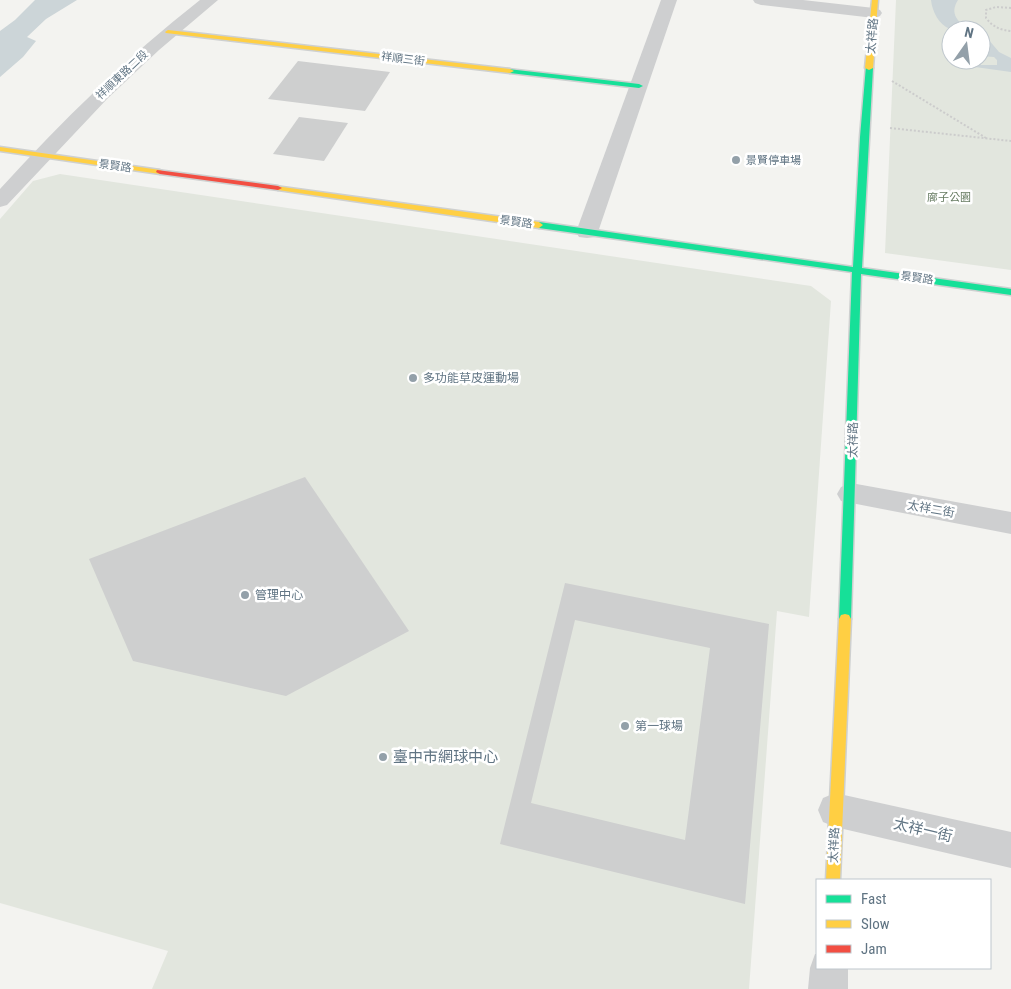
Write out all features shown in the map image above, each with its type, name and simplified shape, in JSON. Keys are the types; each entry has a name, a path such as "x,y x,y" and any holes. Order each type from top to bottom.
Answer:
{"street":[{"name":"祥順東路二段","path":"0,201 31,154 96,99 168,32 210,0"},
{"path":"587,232 669,0"},
{"path":"761,0 874,7"},
{"name":"太祥路","path":"832,879 851,494 861,158 874,7"},
{"name":"祥順三街","path":"168,32 639,86"},
{"name":"景賢路","path":"0,149 1011,292"},
{"name":"太祥二街","path":"851,494 1011,523"},
{"name":"太祥一街","path":"835,810 1011,850"},
{"path":"828,989 829,969"}],"path":[{"path":"1011,8 996,7 986,10 986,18 992,26 1011,31"},
{"path":"892,81 988,139"},
{"path":"890,128 1011,141"}],"green space":[{"name":"廍子公園","path":"896,0 1011,0 1011,270 885,253"},
{"path":"60,174 811,286 831,301 809,617 777,611 749,989 152,989 168,951 0,903 0,219 33,181"}],"shaded area":[{"path":"35,0 77,0 46,19 27,37 36,41 23,57 0,77 0,31 15,20"},
{"path":"931,0 958,0 954,9 958,20 941,20 941,22 933,9"},
{"path":"991,43 999,52 1011,58 1011,72 991,69 991,65 997,65 997,60 991,57"}],"building":[{"path":"298,61 390,72 365,111 268,99"},
{"path":"299,117 348,123 324,161 273,154"},
{"name":"管理中心","path":"305,477 409,631 286,696 133,661 89,559"},
{"path":"565,583 769,624 745,904 500,844","holes":["575,620 710,648 685,840 531,803"]}],"traffic: fast":[{"path":"845,619 860,205 869,68"},
{"path":"510,71 639,86"},
{"path":"539,225 1011,292"}],"traffic: slow":[{"path":"869,68 875,0"},
{"path":"168,32 510,71"},
{"path":"0,149 160,172"},
{"path":"278,188 539,225"},
{"path":"833,879 845,619"}],"traffic: jam":[{"path":"160,172 278,188"}],"place":[{"name":"景賢停車場","path":"736,160"},
{"name":"多功能草皮運動場","path":"413,378"},
{"name":"管理中心","path":"245,595"},
{"name":"第一球場","path":"625,726"},
{"name":"臺中市網球中心","path":"383,757"}]}
